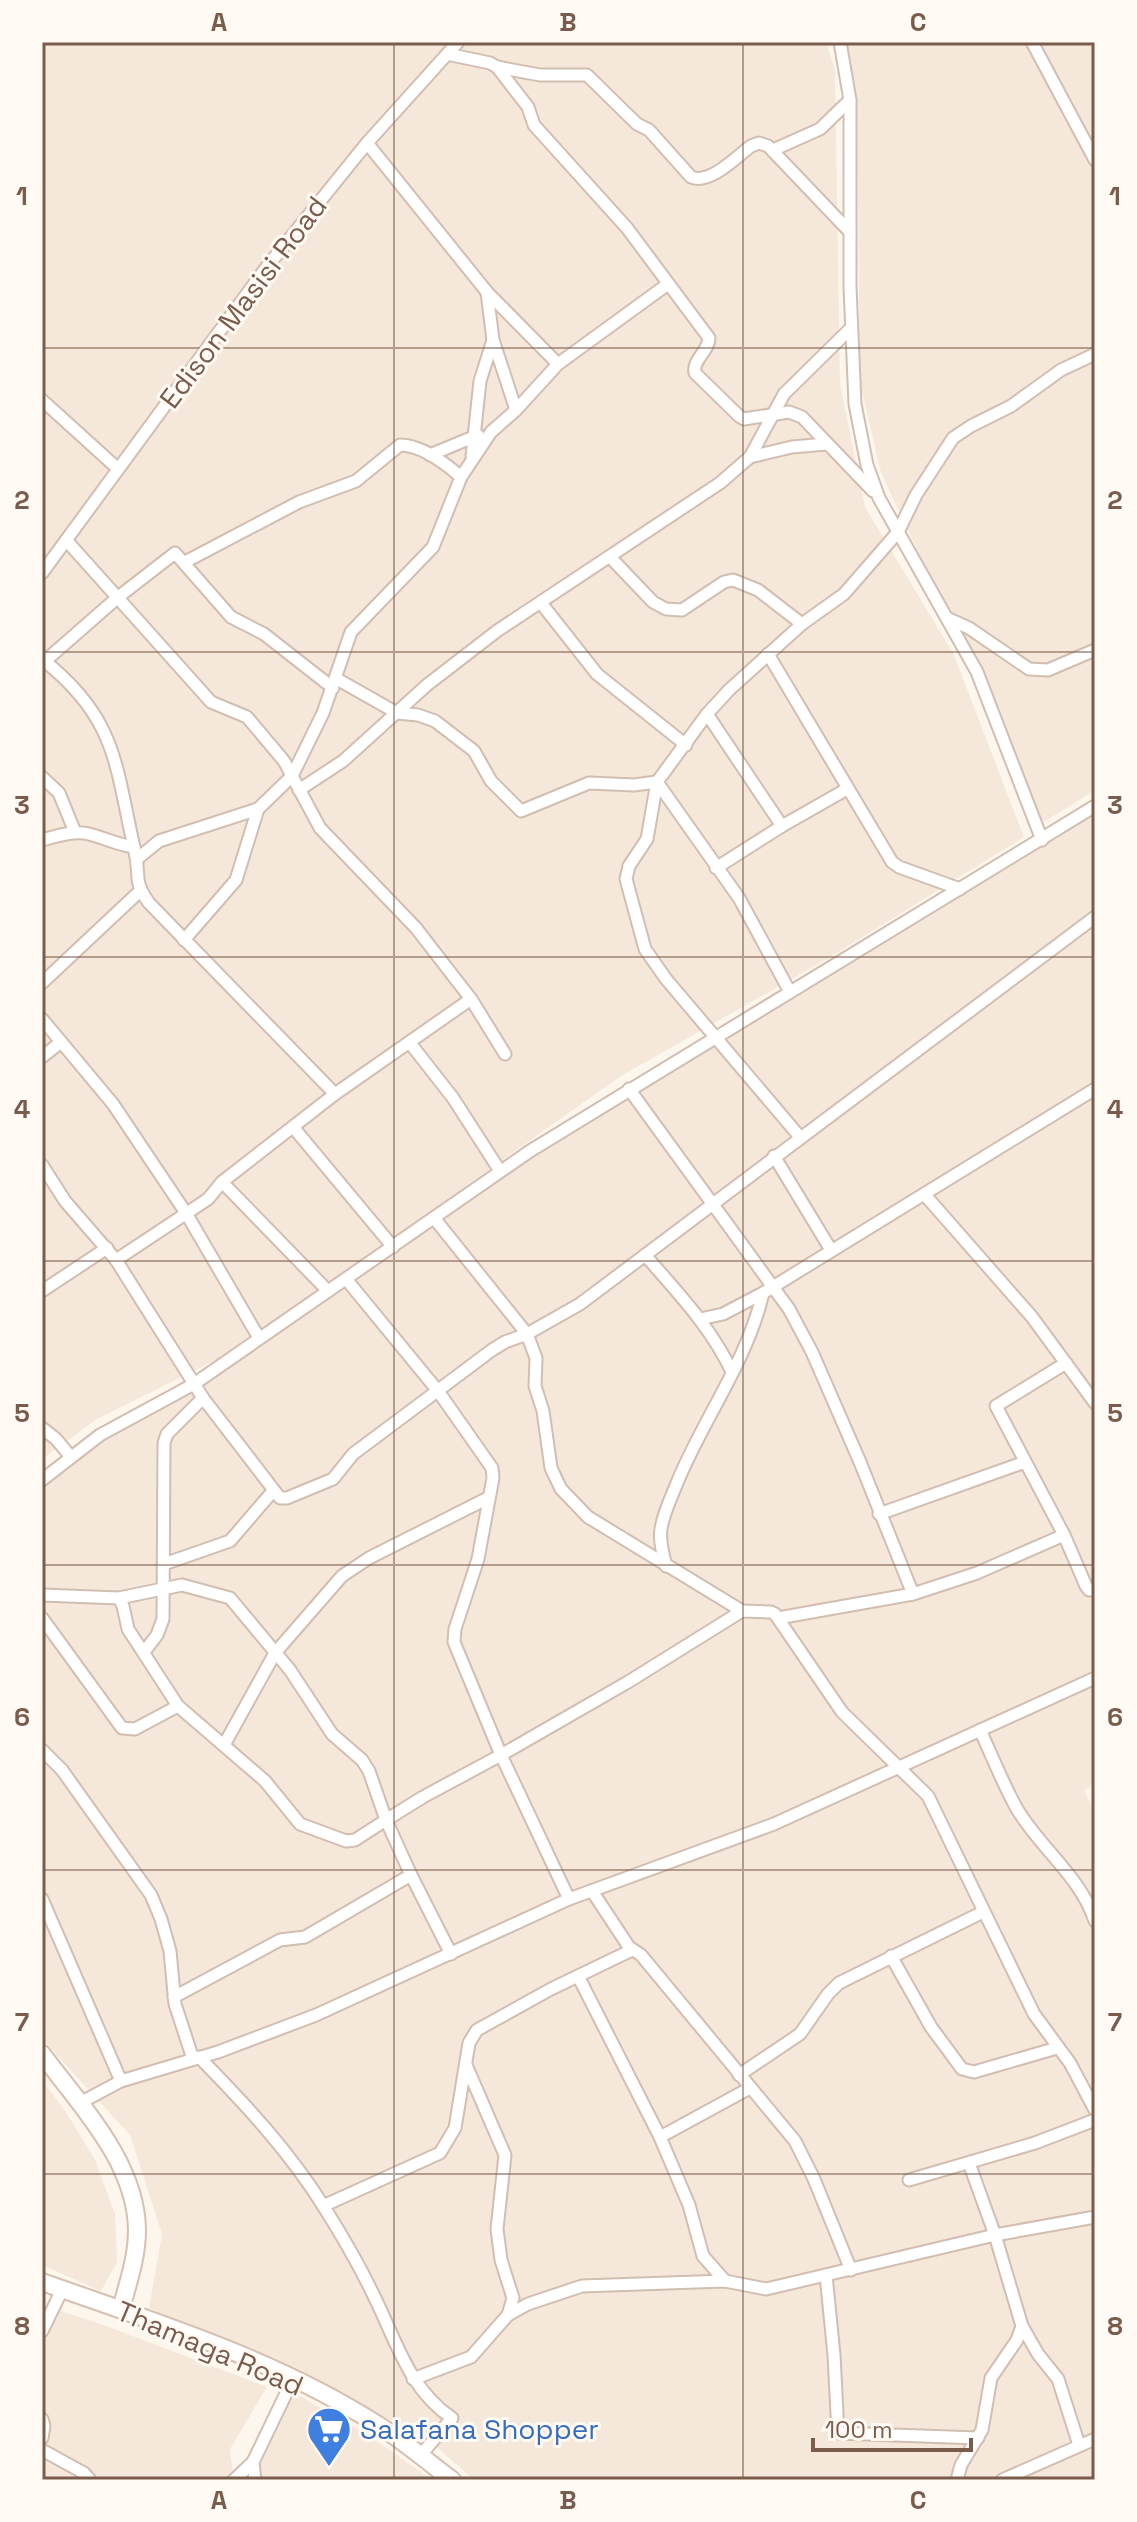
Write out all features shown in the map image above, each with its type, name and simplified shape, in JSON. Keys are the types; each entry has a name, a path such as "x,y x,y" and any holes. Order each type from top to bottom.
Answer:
{"main road":[{"path":"42,2054 118,2161 134,2203 137,2229 135,2255 121,2309"},
{"name":"Thamaga Road","path":"42,2282 194,2336 293,2379 379,2425 452,2480"}],"street":[{"name":"Edison Masisi Road","path":"42,573 266,268 367,143 458,42"},
{"path":"840,42 850,100 851,328 858,418 867,465 879,498 977,672 1042,840"},
{"path":"1032,42 1095,160"},
{"path":"447,54 540,75 587,75 637,124 649,130 691,177 697,179 708,177 759,143 773,150 850,232"},
{"path":"497,67 528,107 534,125 627,228 709,338 694,367 695,373 739,416 752,418 789,412 802,417 879,498"},
{"path":"773,150 820,129 850,100"},
{"path":"367,143 487,292 558,364"},
{"path":"136,853 159,841 258,809 292,776 335,684 351,632 433,547 461,477 491,432 558,364 668,284"},
{"path":"487,292 493,340 516,410"},
{"path":"299,790 343,761 427,685 474,649 720,483 750,457 784,394 851,328"},
{"path":"472,457 480,381 493,340"},
{"path":"800,1137 650,957 626,879 629,866 647,839 657,782 707,714 802,624 844,594 898,532 916,495 953,438 1011,406 1061,370 1095,354"},
{"path":"42,400 117,468"},
{"path":"430,455 491,432"},
{"path":"750,457 792,447 826,444"},
{"path":"185,562 299,502 356,481 400,445 430,455 461,477"},
{"path":"66,540 211,702 247,717 284,761 320,828 416,928 471,999 505,1054"},
{"path":"335,1094 140,891 122,781 102,723 87,701 44,660 172,553 179,555 231,617 264,634 335,684 397,713 426,717 464,743 478,756 483,771 491,781 521,811 589,783 634,785 657,782"},
{"path":"610,557 653,602 666,609 682,610 724,582 733,580 758,590 802,624"},
{"path":"541,603 597,674 686,745"},
{"path":"946,617 969,628 1029,669 1048,670 1095,650"},
{"path":"768,654 892,862 960,889"},
{"path":"707,714 782,826"},
{"path":"42,777 59,793 75,832"},
{"path":"657,782 739,898 790,992"},
{"path":"716,868 847,789"},
{"path":"42,1480 100,1435 194,1384 500,1171 629,1089 1095,806"},
{"path":"184,940 236,880 258,809"},
{"path":"42,840 75,832 89,834 136,853"},
{"path":"42,983 140,891"},
{"path":"42,1165 65,1201 116,1260 203,1398 273,1491 283,1499 327,1483 353,1454 499,1345 527,1334 580,1304 1095,917"},
{"path":"116,1260 208,1199 222,1182 335,1094 471,999"},
{"path":"42,1019 113,1104 186,1213 259,1338"},
{"path":"42,1057 61,1042"},
{"path":"410,1043 453,1098 500,1171"},
{"path":"629,1089 789,1309 812,1352 913,1594"},
{"path":"700,1319 723,1314 763,1293 1095,1089"},
{"path":"293,1127 393,1247"},
{"path":"774,1156 831,1250"},
{"path":"222,1182 328,1291"},
{"path":"925,1195 1032,1317 1095,1403"},
{"path":"434,1218 527,1334 536,1358 535,1386 543,1411 554,1478 561,1489 588,1517 666,1566 742,1611 771,1612 778,1618 842,1712 928,1796 1034,2014 1070,2063 1095,2110"},
{"path":"42,1291 107,1248"},
{"path":"645,1255 700,1319 721,1349 732,1372"},
{"path":"346,1279 438,1391 488,1460 493,1478 478,1559 455,1629 454,1642 501,1755 569,1899"},
{"path":"666,1566 661,1529 669,1505 691,1450 753,1329 763,1293"},
{"path":"1066,1363 996,1406 1064,1535 1086,1586 1089,1590 1095,1590"},
{"path":"144,1652 157,1635 163,1619 164,1443 167,1434 203,1398"},
{"path":"42,1428 71,1457"},
{"path":"879,1514 1025,1462"},
{"path":"164,1564 230,1541 273,1491"},
{"path":"224,1745 275,1653 342,1576 488,1498"},
{"path":"778,1618 913,1594 977,1573 1064,1535"},
{"path":"42,1595 119,1598 182,1585 225,1595 290,1670 332,1734 362,1760 369,1771 386,1820 451,1954"},
{"path":"119,1598 128,1629 178,1706 265,1781 300,1824 346,1841 355,1840 423,1797 628,1682 742,1611"},
{"path":"42,1618 122,1728 135,1729 178,1706"},
{"path":"78,2104 121,2081 316,2015 569,1899 774,1824 1095,1678"},
{"path":"980,1730 1018,1809 1055,1860 1076,1882 1095,1921"},
{"path":"42,1750 62,1770 151,1895 170,1951 174,1997 196,2058 283,2146 323,2206 372,2291 413,2379 452,2418 420,2456"},
{"path":"174,1997 280,1940 305,1937 411,1875"},
{"path":"592,1891 632,1950 641,1955 802,2154 851,2270"},
{"path":"42,1899 121,2081"},
{"path":"739,2075 800,2034 839,1983 983,1912"},
{"path":"323,2206 440,2153 455,2128 469,2043 477,2030 632,1950"},
{"path":"891,1956 931,2027 962,2069 974,2072 1057,2048"},
{"path":"578,1976 660,2137 689,2205 703,2256 725,2281"},
{"path":"466,2065 505,2155 497,2229 501,2260 513,2298 508,2315"},
{"path":"660,2137 750,2088"},
{"path":"909,2180 1035,2143 1095,2120"},
{"path":"969,2163 995,2235 1022,2326 1038,2354 1058,2379 1079,2445"},
{"path":"413,2379 471,2357 508,2315 544,2297 582,2286 725,2281 762,2289 995,2235 1095,2217"},
{"path":"826,2275 838,2433 978,2438"},
{"path":"42,2331 62,2290"},
{"path":"957,2480 961,2465 978,2438 984,2421 991,2378 1017,2340 1022,2326"},
{"path":"255,2480 253,2462 293,2379"},
{"path":"42,2419 42,2438"},
{"path":"1002,2480 1095,2439"},
{"path":"42,2450 84,2473 90,2480"},
{"path":"234,2480 253,2462"}],"shaded area":[{"path":"46,42 826,42 835,70 840,384 865,507 954,655 1024,837 827,959 621,1076 230,1353 97,1419 42,1459 42,47"},
{"path":"843,42 1095,42 1095,790 1041,824 986,677 921,558 881,473 860,382 857,112"},
{"path":"1095,809 1095,1785 1084,1790 1095,1814 1095,2480 474,2480 423,2435 149,2308 162,2234 130,2135 42,2039 42,1488 120,1423 264,1342 502,1169 660,1078 980,884"},
{"path":"42,2080 95,2160 115,2214 117,2262 101,2291 42,2265"},
{"path":"42,2305 267,2387 230,2449 234,2480 42,2480"},
{"path":"293,2392 367,2434 432,2480 260,2480 253,2468"}],"place":[{"name":"Salafana Shopper","path":"329,2468"}]}
